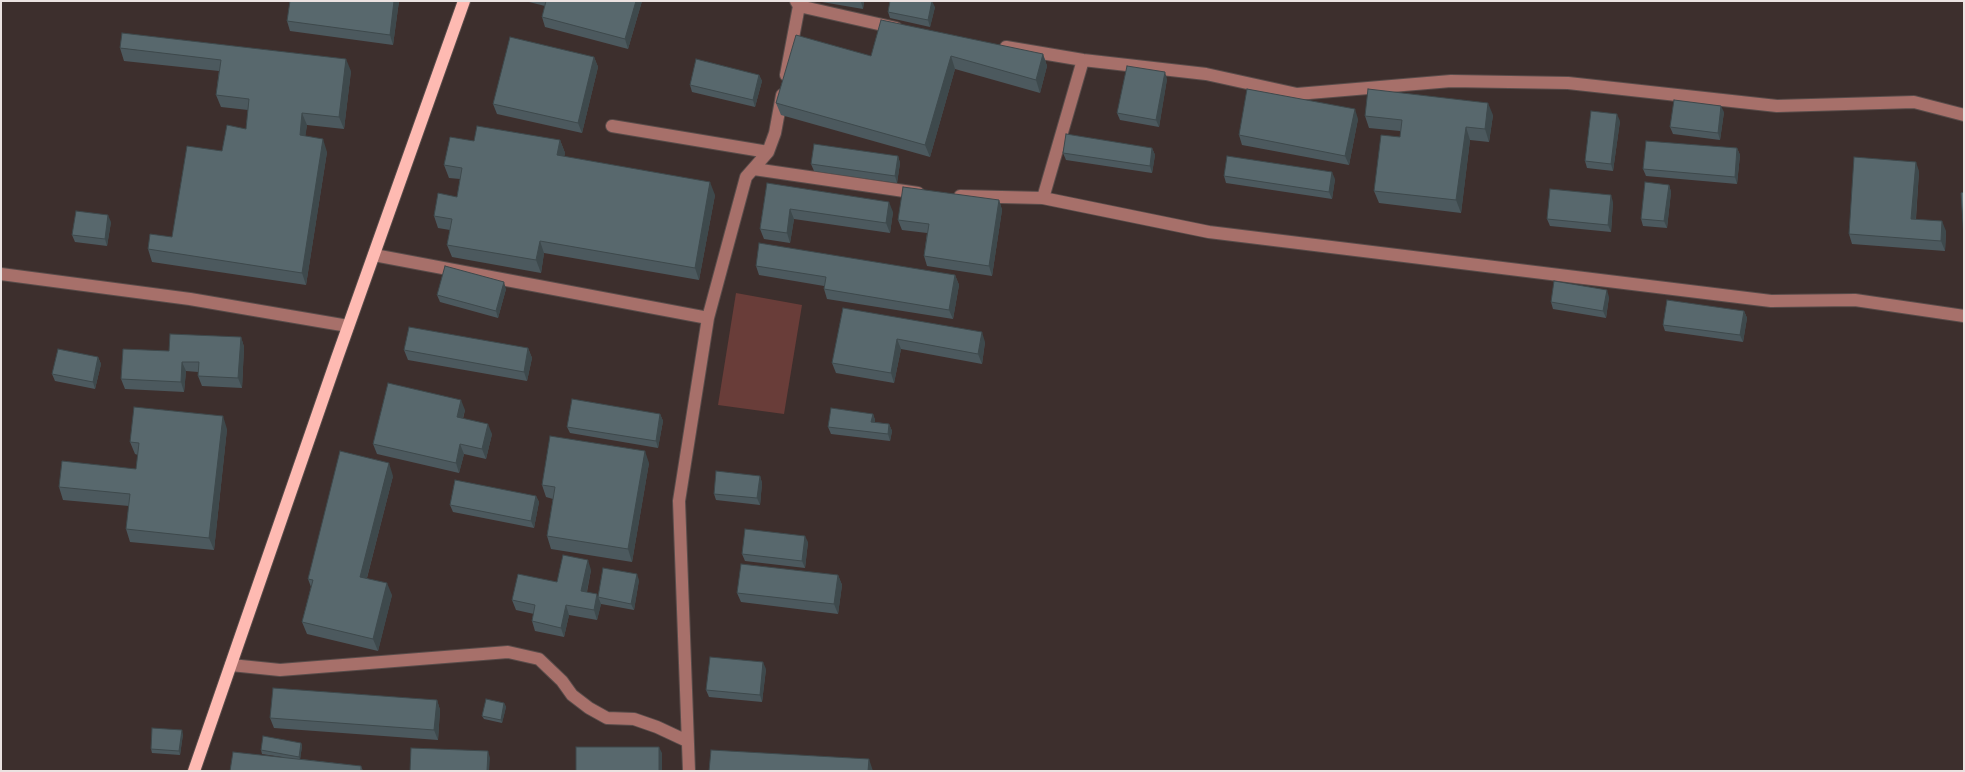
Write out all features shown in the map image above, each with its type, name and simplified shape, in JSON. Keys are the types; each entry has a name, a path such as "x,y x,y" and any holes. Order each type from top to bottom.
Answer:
{"main road":[{"path":"194,771 348,326 464,1"}],"street":[{"path":"689,771 679,501 708,318 746,177 768,152 775,133 797,4 910,31"},
{"path":"996,45 1083,60 1206,74 1297,94 1451,81 1568,83 1777,106 1914,102 1964,115"},
{"path":"1043,198 1083,60"},
{"path":"612,126 768,152"},
{"path":"754,169 928,194"},
{"path":"947,196 1043,198 1209,232 1771,301 1855,300 1964,316"},
{"path":"374,255 422,266 708,318"},
{"path":"1,274 190,299 348,326"},
{"path":"231,666 280,670 508,652 539,659 562,681 572,695 589,708 607,718 634,719 687,741"}],"shaded area":[{"path":"736,293 802,305 784,414 718,405"}],"building":[{"path":"290,1 394,1 390,35 287,21"},
{"path":"546,1 636,1 625,39 542,17"},
{"path":"890,1 932,1 928,20 888,12"},
{"path":"881,20 1043,54 1036,80 951,56 925,145 776,103 796,35 871,56"},
{"path":"122,33 346,59 339,117 302,113 300,135 323,139 302,273 148,249 150,234 172,237 187,146 222,151 227,125 246,129 249,99 216,95 221,60 120,48"},
{"path":"510,37 594,57 578,123 493,104"},
{"path":"696,59 759,75 753,100 690,85"},
{"path":"1127,66 1165,72 1156,120 1117,113"},
{"path":"1247,89 1355,109 1345,156 1239,135"},
{"path":"1368,89 1488,103 1485,129 1466,127 1456,200 1374,191 1381,135 1400,137 1402,120 1365,116"},
{"path":"1674,100 1721,106 1718,133 1670,127"},
{"path":"1591,111 1617,114 1611,164 1585,161"},
{"path":"477,126 560,140 557,155 710,182 695,268 540,241 536,260 447,245 452,219 434,216 438,193 457,197 462,168 444,165 450,137 474,141"},
{"path":"1066,134 1152,148 1150,166 1063,153"},
{"path":"1646,141 1737,148 1735,177 1643,169"},
{"path":"814,144 898,156 895,176 811,164"},
{"path":"1227,156 1332,172 1329,192 1224,176"},
{"path":"1854,157 1916,162 1911,219 1942,221 1941,241 1849,234"},
{"path":"1645,182 1669,185 1664,221 1641,219"},
{"path":"767,183 889,202 886,223 790,209 787,233 760,229"},
{"path":"903,187 999,200 989,266 924,256 929,224 898,220"},
{"path":"1550,189 1611,195 1608,225 1547,219"},
{"path":"1964,192 1964,238 1961,193"},
{"path":"76,211 108,215 105,239 72,235"},
{"path":"759,243 955,275 949,310 824,289 826,277 756,266"},
{"path":"445,266 504,282 496,311 437,295"},
{"path":"1554,281 1607,290 1603,311 1551,302"},
{"path":"1667,300 1744,311 1740,335 1663,325"},
{"path":"843,308 982,332 978,354 897,339 891,373 832,363"},
{"path":"409,327 528,348 524,372 404,350"},
{"path":"170,334 241,337 238,378 198,376 199,362 182,362 181,382 121,379 123,349 169,351"},
{"path":"58,349 98,357 93,382 52,374"},
{"path":"388,383 461,400 457,417 488,424 482,449 460,444 456,463 373,444"},
{"path":"572,399 660,414 656,441 567,427"},
{"path":"134,407 223,416 209,538 126,529 130,494 59,487 62,461 136,469 139,443 130,442"},
{"path":"831,408 873,414 871,422 889,424 888,434 828,427"},
{"path":"550,436 645,451 628,549 547,536 555,487 542,485"},
{"path":"340,451 389,463 360,577 387,583 373,639 302,622 313,580 308,579"},
{"path":"716,471 760,476 757,498 714,494"},
{"path":"455,480 536,496 531,521 450,505"},
{"path":"745,529 805,536 802,561 742,554"},
{"path":"563,555 588,560 581,591 597,594 594,610 566,605 561,628 532,621 535,605 512,600 518,574 557,582"},
{"path":"741,564 838,575 834,604 737,593"},
{"path":"603,568 637,574 631,604 598,597"},
{"path":"710,657 763,662 760,695 706,690"},
{"path":"273,688 437,700 434,730 270,718"},
{"path":"486,699 504,703 501,720 482,716"},
{"path":"152,728 182,730 179,751 151,749"},
{"path":"263,736 301,743 299,757 261,750"},
{"path":"576,747 659,747 659,771 576,771"},
{"path":"411,748 488,751 487,771 410,771"},
{"path":"711,750 869,759 868,771 709,771"},
{"path":"233,752 361,766 361,771 230,771"}]}
